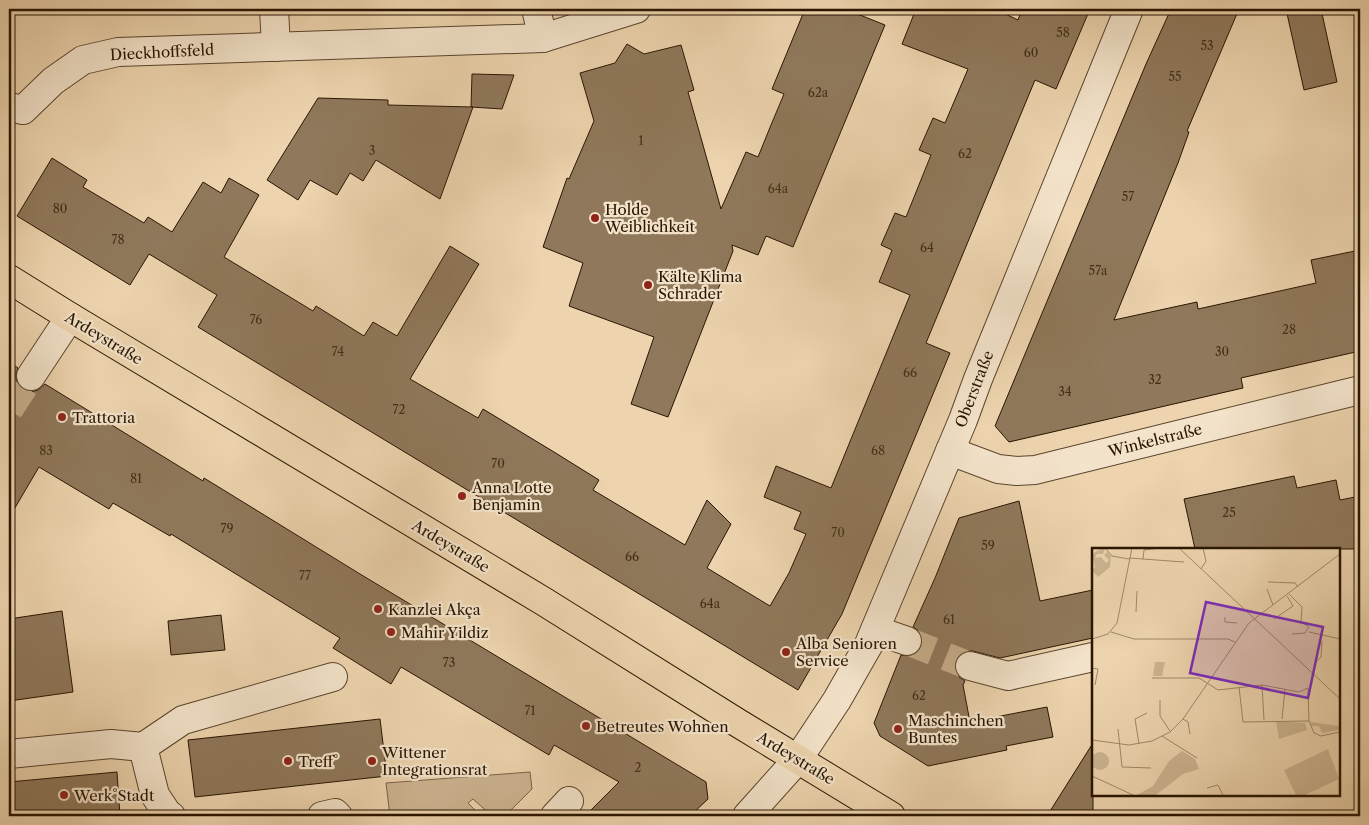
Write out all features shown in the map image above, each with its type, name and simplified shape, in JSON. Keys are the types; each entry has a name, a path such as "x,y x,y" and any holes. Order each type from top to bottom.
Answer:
{"main road":[{"name":"Ardeystraße","path":"9,279 70,318 543,601 891,816"}],"street":[{"path":"274,9 276,47"},
{"path":"536,9 543,38"},
{"name":"Dieckhoffsfeld","path":"16,108 83,60 118,52 543,38 636,9"},
{"name":"Oberstraße","path":"747,816 798,759 869,644 1129,9"},
{"path":"31,376 70,318"},
{"name":"Winkelstraße","path":"950,450 998,469 1016,471 1035,470 1360,390"},
{"path":"875,630 907,641"},
{"path":"970,666 1008,676 1092,657"},
{"path":"9,754 111,744 143,747 183,720 333,677"},
{"path":"143,747 155,795 169,816 171,816"},
{"path":"322,816 336,813 338,816"}],"shaded area":[{"path":"530,772 532,789 505,816 492,816 473,799 468,803 475,810 468,816 390,816 386,783"}],"building":[{"path":"805,9 845,9 885,25 793,247 766,236 758,255 732,245 733,251 668,417 631,404 654,337 569,306 583,263 543,247 567,178 569,179 594,121 580,73 615,63 627,44 644,54 681,45 694,90 688,92 721,209 746,152 758,157 784,94 772,89"},
{"path":"916,9 995,9 1018,20 1022,9 1090,9 1056,89 1035,80 926,343 950,353 842,614 798,690 198,327 217,295 149,254 130,285 17,216 52,158 87,180 83,187 144,223 148,217 172,232 203,182 221,193 229,178 259,195 224,257 313,311 316,306 364,336 373,322 397,336 450,246 479,264 410,379 478,418 483,409 599,480 593,490 685,545 707,500 731,524 707,568 770,606 789,573 806,534 794,529 801,512 764,497 776,466 831,488 910,295 879,282 892,250 881,245 895,213 906,217 931,155 919,150 933,118 945,123 968,69 902,44"},
{"path":"1171,9 1239,9 1187,131 1189,132 1178,163 1114,320 1197,302 1198,309 1316,283 1311,260 1360,250 1360,351 1241,378 1243,388 1009,442 995,426 1146,64"},
{"path":"1286,9 1321,9 1337,82 1304,90"},
{"path":"472,74 514,75 502,109 471,107"},
{"path":"318,98 388,100 388,105 473,107 440,199 376,160 363,181 350,173 337,195 310,180 298,200 267,180"},
{"path":"9,362 18,368 16,375 17,383 23,389 31,392 38,390 45,384 203,481 204,478 706,782 708,799 690,816 585,816 619,782 554,745 549,755 401,667 391,684 333,648 340,638 171,534 170,536 113,503 109,509 39,467 9,518"},
{"path":"1294,476 1297,488 1336,480 1340,500 1360,496 1360,549 1195,548 1184,499"},
{"path":"1019,501 1040,601 1092,590 1092,638 1000,658 973,651 965,651 959,655 955,662 955,670 959,677 965,681 963,685 970,722 1047,707 1053,737 1006,746 1007,750 928,766 880,736 874,723 901,655 910,656 917,653 922,647 922,638 919,631 913,627 959,518"},
{"path":"62,611 73,692 9,701 9,619"},
{"path":"221,615 225,650 171,655 168,621"},
{"name":"Treff°","path":"380,719 387,776 195,797 188,740"},
{"path":"1092,745 1093,816 1047,816"},
{"name":"Werk°Stadt","path":"117,772 120,816 9,816 9,782"}],"tunnel":[{"path":"9,410 31,376"},
{"path":"907,641 970,666"}],"place":[{"name":"Holde Weiblichkeit","path":"595,218"},
{"name":"Kälte Klima Schrader","path":"648,285"},
{"name":"Trattoria","path":"62,417"},
{"name":"Anna Lotte Benjamin","path":"462,496"},
{"name":"Kanzlei Akça","path":"378,609"},
{"name":"Mahir Yildiz","path":"391,632"},
{"name":"Alba Senioren Service","path":"786,652"},
{"name":"Betreutes Wohnen","path":"586,726"},
{"name":"Maschinchen Buntes","path":"898,729"},
{"name":"Treff°","path":"288,761"},
{"name":"Wittener Integrationsrat","path":"372,761"},
{"name":"Werk°Stadt","path":"64,795"}]}
